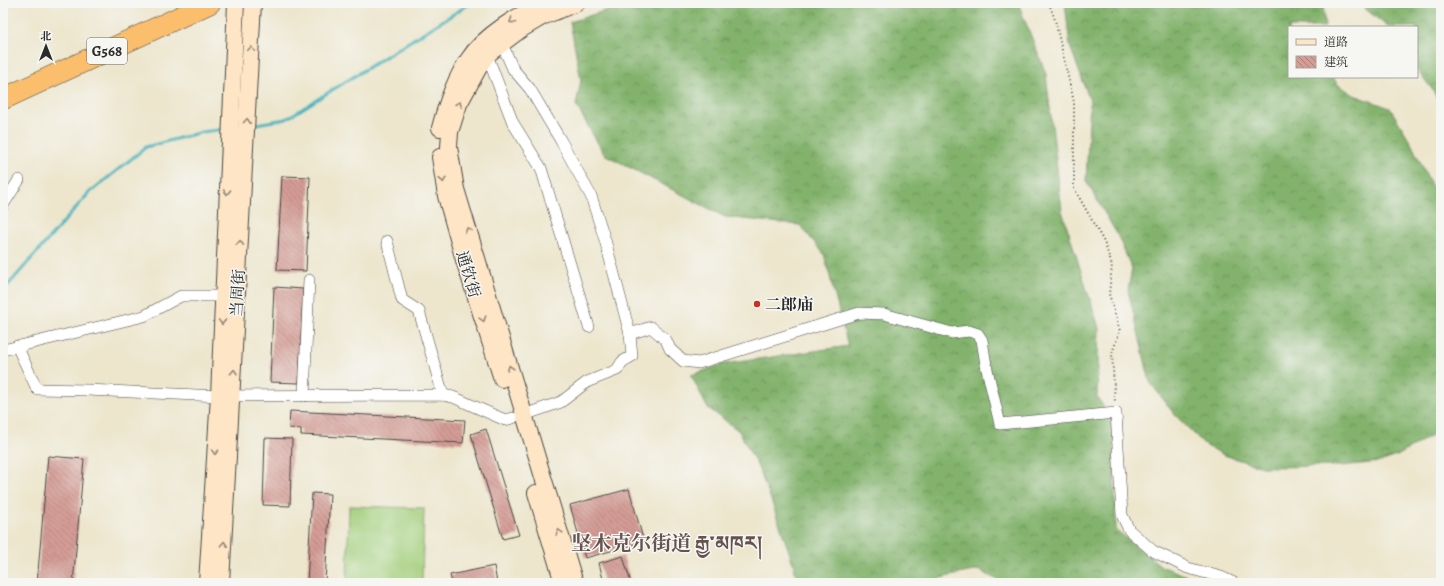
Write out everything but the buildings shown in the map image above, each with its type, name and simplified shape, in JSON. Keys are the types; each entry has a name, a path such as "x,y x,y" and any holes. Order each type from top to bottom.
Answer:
{"highway":[{"name":"G568","path":"3,99 210,3"}],"main road":[{"name":"当周街","path":"221,583 226,396 223,296 228,153 236,3"},
{"name":"当周街","path":"207,583 226,396 245,154 253,3"},
{"name":"通钦街","path":"546,3 514,18 484,41 468,59 457,79 446,105 439,130 439,147 440,164 446,196 467,267 519,416 563,583"},
{"path":"575,583 519,416 456,189 449,147 450,132 459,104 474,74 487,55 520,30 542,17 577,3"}],"street":[{"path":"18,346 37,389 226,396 443,395 453,397 505,420 560,402 587,382 617,370 622,362 632,356 630,334 605,240 591,196 530,89 513,69 502,44"},
{"path":"487,55 513,123 541,168 589,326"},
{"path":"3,205 19,180"},
{"path":"387,241 402,300 419,311 443,395"},
{"path":"304,396 309,280"},
{"path":"3,350 144,316 181,296 223,296"},
{"path":"630,334 651,327 666,340 670,349 683,361 699,363 858,313 884,314 952,333 969,331 978,334 982,340 986,366 1000,424 1116,413 1122,515 1129,530 1154,551 1188,568 1221,577 1234,583"}],"path":[{"path":"1049,3 1055,20 1074,102 1074,188 1104,242 1112,265 1109,294 1120,331 1112,353 1116,413"}],"green space":[{"path":"629,3 1018,3 1046,74 1062,211 1099,328 1097,397 1113,421 1116,530 1161,566 1205,583 1004,583 978,570 940,578 938,583 797,583 794,566 770,497 756,463 739,431 707,407 691,375 724,364 848,346 824,254 800,225 725,217 604,154 576,105 581,80 570,22"},
{"path":"1065,3 1323,3 1325,26 1288,26 1288,78 1334,78 1337,84 1354,95 1390,108 1409,139 1441,205 1441,430 1397,456 1380,462 1341,466 1262,467 1224,455 1205,445 1175,415 1150,382 1128,290 1132,269 1117,234 1086,181 1090,101 1070,46"},
{"path":"1358,3 1441,3 1441,106 1432,89 1418,71 1418,26 1387,26"},
{"path":"349,506 424,508 422,583 347,583"}],"waterway":[{"path":"250,125 286,119 471,3"},
{"path":"3,291 89,193 146,147 202,132 225,129"}],"place":[{"name":"二郎庙","path":"757,304"}],"district":[{"name":"坚木克尔街道 རྒྱ་མཁར།","path":"667,543"}]}
